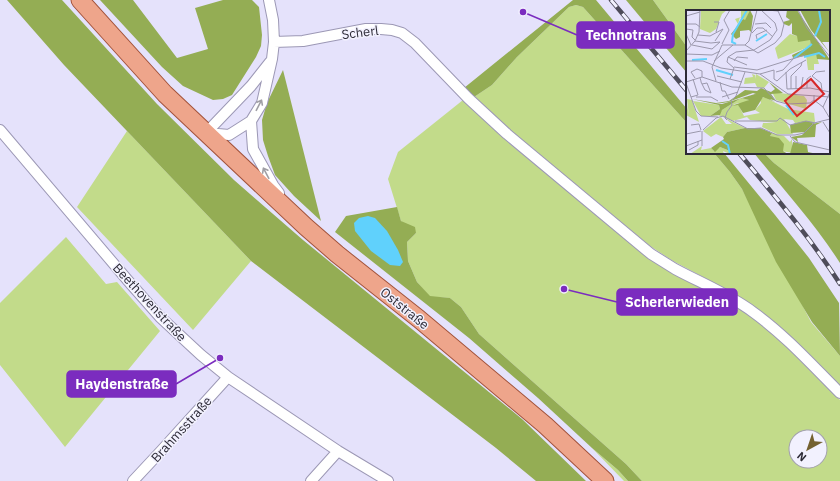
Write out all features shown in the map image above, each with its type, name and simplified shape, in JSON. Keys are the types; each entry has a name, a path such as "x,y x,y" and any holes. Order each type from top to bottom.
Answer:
{"main road":[{"name":"Oststraße","path":"80,0 165,94 306,227 337,254 419,319 545,425 605,481"}],"street":[{"path":"206,133 228,136 251,121 262,102 272,59 274,42 273,20 268,0"},
{"name":"Scherl","path":"274,42 303,41 366,29 392,30 402,34 415,44 468,98 507,134 651,254 673,268 731,298 752,311 792,344 840,393"},
{"path":"206,133 251,86 272,59"},
{"path":"251,121 253,148 273,185 306,227"},
{"name":"Beethovenstraße","path":"0,130 160,317 201,355 228,377 338,451 388,481"},
{"name":"Brahmsstraße","path":"133,481 228,377"},
{"path":"311,481 338,451"}],"green space":[{"path":"7,0 62,0 157,104 234,180 303,240 522,419 586,481 536,481 496,448 251,261 64,65"},
{"path":"100,0 133,0 177,58 208,49 195,8 223,0 252,0 259,7 262,35 261,46 256,57 232,95 223,99 213,100 183,86 162,67"},
{"path":"573,0 596,0 686,108 686,122 583,7 576,5 569,7 517,57 492,85 474,97 464,88"},
{"path":"626,0 653,0 686,46 686,72"},
{"path":"653,0 840,0 840,214 774,163 765,154 830,154 830,10 686,10 686,46"},
{"path":"576,5 583,7 686,122 686,154 715,154 730,172 742,189 811,322 840,356 840,386 790,336 763,313 733,293 673,261 650,246 511,131 474,97 492,85 517,57 569,7"},
{"path":"283,70 321,221 294,196 275,175 263,140 262,120 267,103"},
{"path":"463,100 510,144 647,256 732,303 762,324 788,347 840,400 840,481 642,481 626,464 479,334 461,307 450,298 430,297 417,282 408,261 407,242 416,233 401,221 388,179 398,152"},
{"path":"127,131 251,261 193,330 77,207"},
{"path":"715,154 725,154 809,258 839,303 840,356 812,322 776,262 742,189"},
{"path":"755,154 765,154 774,163 840,214 840,263 809,221"},
{"path":"397,207 401,221 415,227 416,233 407,242 408,261 417,282 430,296 450,298 461,307 479,334 626,464 642,481 628,481 618,470 538,398 469,338 335,232 346,216"},
{"path":"66,237 106,284 117,282 160,331 65,447 0,365 0,303"},
{"path":"592,448 618,470 628,481 624,481"}],"water":[{"path":"368,216 375,218 387,231 403,262 400,266 390,265 371,251 355,231 354,223 359,218"}],"railway":[{"path":"611,0 686,90"},
{"path":"740,154 804,233 840,284"}],"place":[{"name":"Technotrans","path":"523,12"},
{"name":"Scherlerwieden","path":"564,289"},
{"name":"Haydenstraße","path":"220,358"}]}
